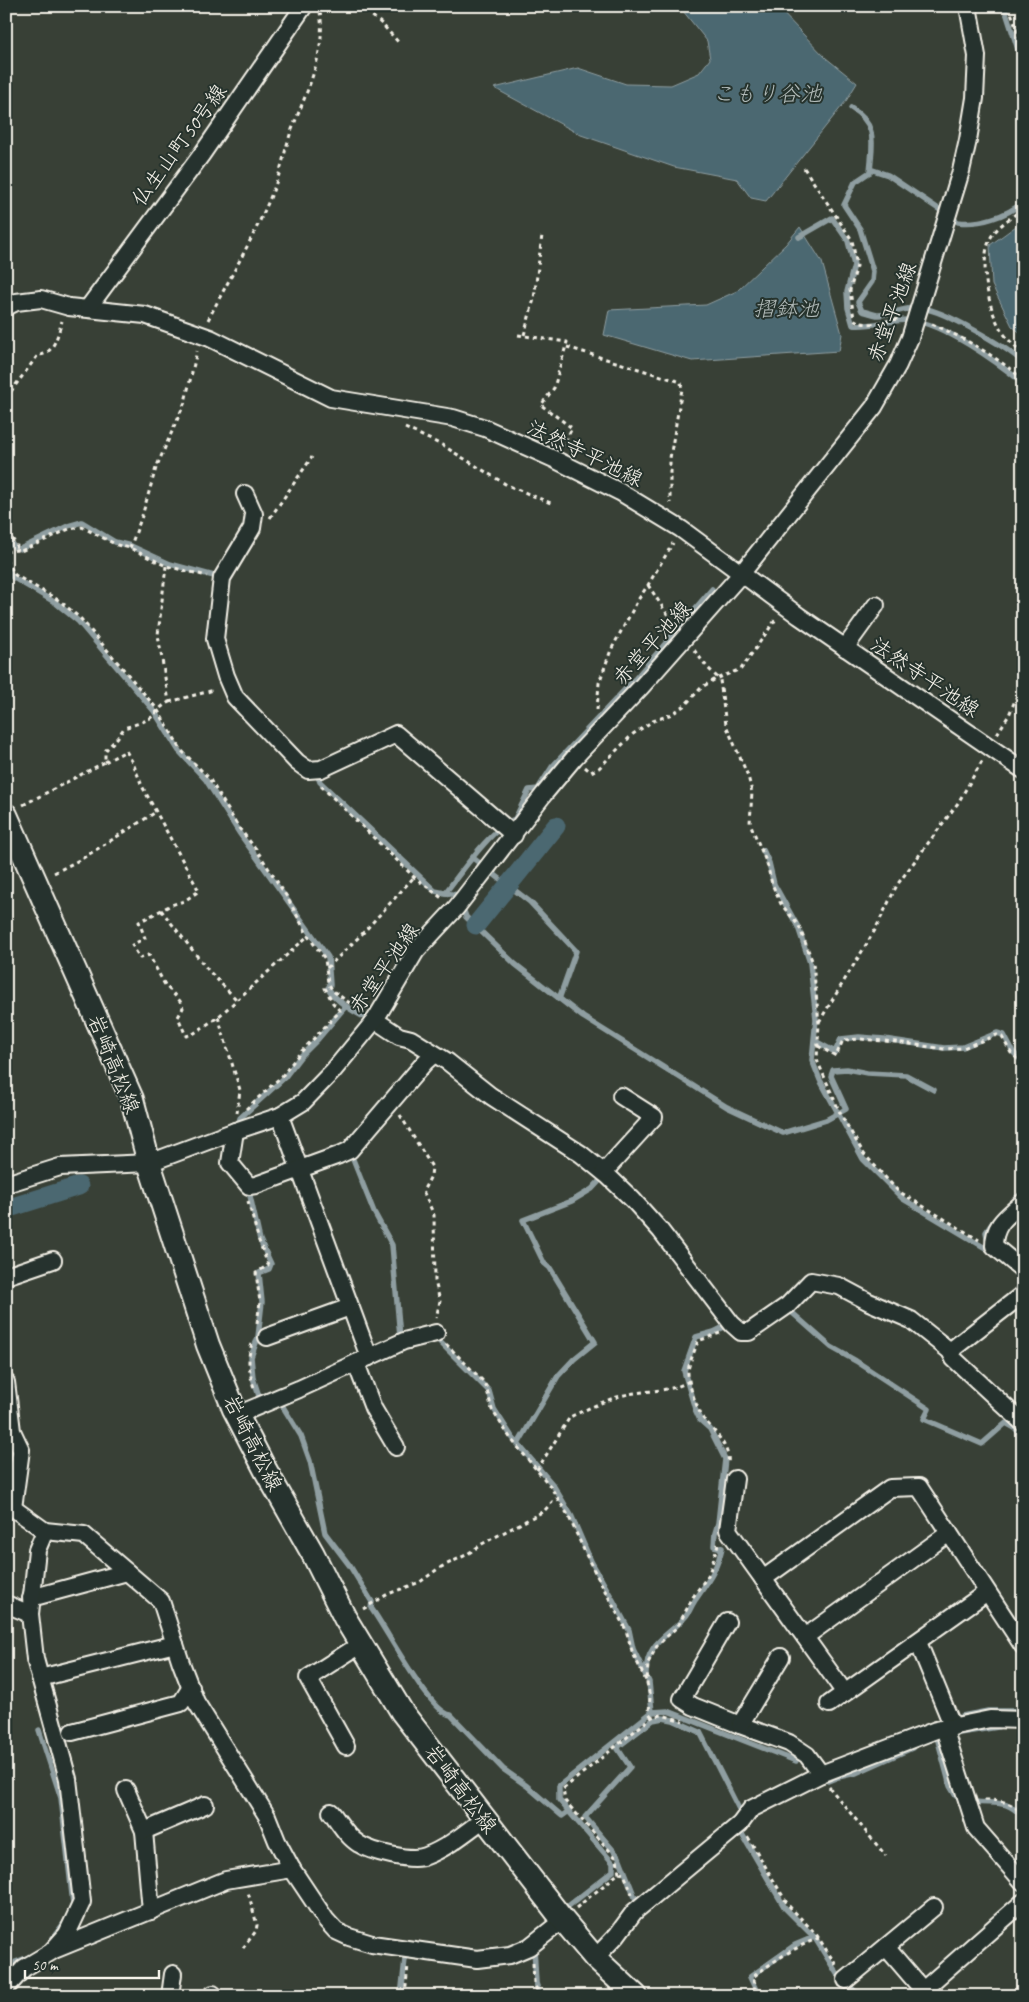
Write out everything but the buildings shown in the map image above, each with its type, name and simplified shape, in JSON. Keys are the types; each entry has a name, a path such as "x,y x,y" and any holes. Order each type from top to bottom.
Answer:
{"main road":[{"name":"岩崎高松線","path":"14,810 25,854 35,883 132,1099 149,1163 208,1345 237,1415 314,1554 345,1618 402,1712 563,1920 595,1958 636,1996"}],"street":[{"name":"仏生山町50号線","path":"88,308 202,154 304,6"},
{"name":"赤堂平池線","path":"6,1184 60,1167 149,1163 280,1116 303,1102 327,1078 375,1020 416,951 456,908 544,794 574,758 742,574 874,407 898,365 910,338 961,171 968,140 975,98 977,56 968,6"},
{"name":"法然寺平池線","path":"6,307 16,302 41,299 69,307 145,315 202,335 331,398 453,418 485,428 556,460 620,492 674,525 785,606 1023,770"},
{"path":"245,494 254,514 252,528 222,578 215,639 226,676 235,697 297,762 308,770 321,769 396,734 514,835"},
{"path":"845,648 876,605"},
{"path":"375,1020 399,1036 411,1039 448,1062 491,1096 581,1154 604,1172 660,1230 734,1326 741,1332 749,1332 788,1305 808,1283 814,1281 839,1286 869,1302 911,1320 950,1351 954,1359 1023,1423"},
{"path":"235,1131 230,1164 249,1186 350,1150 425,1062 434,1054"},
{"path":"604,1172 654,1117 621,1096"},
{"path":"280,1116 298,1170 350,1307 373,1408 396,1447"},
{"path":"1023,1202 997,1227 994,1234 994,1246 1023,1270"},
{"path":"6,1276 52,1260"},
{"path":"950,1351 1023,1294"},
{"path":"259,1336 350,1307"},
{"path":"237,1415 404,1341 436,1333"},
{"path":"6,1382 12,1431 21,1450 10,1507 45,1530 84,1535 161,1601 196,1702 267,1816 277,1841 292,1869 326,1920 336,1931 349,1938 372,1944 477,1959 510,1955 532,1945 563,1920"},
{"path":"731,1474 728,1530 845,1693"},
{"path":"763,1579 890,1488 919,1487 1023,1646"},
{"path":"45,1530 37,1550 31,1606 34,1659 68,1780 82,1902 67,1934 51,1952"},
{"path":"805,1637 949,1533"},
{"path":"6,1604 31,1606 127,1572"},
{"path":"829,1704 987,1592"},
{"path":"727,1622 682,1699 740,1725 789,1743 807,1755 821,1774"},
{"path":"918,1642 948,1727 976,1828 1023,1882"},
{"path":"40,1678 175,1644"},
{"path":"346,1746 308,1678 361,1644"},
{"path":"740,1725 781,1657"},
{"path":"72,1732 181,1703 190,1687"},
{"path":"595,1958 637,1910 740,1824 751,1809 821,1774 948,1727 990,1719 1023,1720"},
{"path":"126,1790 144,1831 151,1911"},
{"path":"144,1831 206,1805"},
{"path":"331,1812 358,1844 405,1858 424,1857 438,1850 484,1819"},
{"path":"6,1988 24,1968 51,1952 226,1880 292,1869"},
{"path":"886,1947 926,1993 1023,1902"},
{"path":"846,1980 934,1906"},
{"path":"170,1996 173,1974"}],"path":[{"path":"130,548 142,516 156,468 185,402 202,335 257,225 276,182 282,159 316,63 322,32 318,6"},
{"path":"360,6 382,24 399,43"},
{"path":"1009,6 1023,49"},
{"path":"804,168 852,240 856,266 850,290 854,320 864,324 901,318"},
{"path":"1023,209 992,235 985,255 989,303 998,326 1023,354"},
{"path":"524,336 534,299 542,235"},
{"path":"6,398 38,355 44,355 51,348 64,313 69,307"},
{"path":"930,323 948,330 984,351 1005,364 1023,379"},
{"path":"518,335 567,342 554,388 542,405 572,428 556,460"},
{"path":"567,347 681,382 682,389 670,458 670,507 674,525 648,585 611,650 599,683 594,737"},
{"path":"393,408 388,420 442,445 507,485 553,504"},
{"path":"265,525 312,457"},
{"path":"6,552 16,550 21,552 69,529 82,527 117,545 130,548 166,566 222,578"},
{"path":"6,533 17,544 16,550"},
{"path":"6,560 15,575 60,601 81,619 156,709 182,750 209,778 239,828 256,849 287,897 308,936 325,959 328,983 332,992 375,1020"},
{"path":"166,566 158,635 169,702"},
{"path":"648,585 674,625 706,667 720,680 729,736 748,776 752,792 750,823 767,864 772,884 781,904 799,926 813,963 819,1023 817,1060 841,1115 864,1154 904,1195 985,1243 994,1246"},
{"path":"574,758 591,772 599,768 633,734 653,721 672,714 702,687 717,678 740,670 785,606"},
{"path":"819,1023 875,930 896,885 958,803 1009,715 1023,681"},
{"path":"106,762 105,752 124,728 139,723 153,715 156,709 169,702 220,690"},
{"path":"14,810 126,751 134,763 142,786 200,891 184,901 171,904 139,922 145,938 132,945 140,958 149,955 165,984 180,1001 183,1008 178,1017 186,1036 193,1034 218,1017 236,998 308,936"},
{"path":"315,780 414,877 456,908"},
{"path":"35,883 82,858 156,812"},
{"path":"327,968 362,934 414,877"},
{"path":"161,910 208,970 236,998"},
{"path":"218,1017 240,1090 236,1118 282,1076 299,1054 340,1011 325,988 328,983"},
{"path":"817,1046 836,1056 843,1040 860,1039 896,1042 944,1050 963,1048 997,1035 1002,1037 1011,1053 1023,1064"},
{"path":"392,1103 412,1132 432,1168 431,1176 422,1191 434,1215 435,1281 440,1301 433,1329 482,1380 486,1386 492,1410 511,1439 550,1486 568,1515 588,1561 626,1630 632,1650 647,1683 650,1697 649,1713 652,1717"},
{"path":"246,1183 252,1220 268,1265 256,1273 260,1302 259,1336 249,1358 251,1378 260,1406"},
{"path":"731,1474 729,1459 724,1447 713,1427 700,1412 689,1381 688,1371 698,1341 734,1326"},
{"path":"537,1470 570,1417 615,1397 682,1386 689,1381"},
{"path":"345,1618 388,1594 420,1582 439,1568 466,1556 482,1544 544,1511 556,1498"},
{"path":"647,1683 648,1663 657,1646 678,1626 693,1597 710,1574 719,1540"},
{"path":"619,1873 616,1859 566,1801 563,1789 652,1717 662,1715 687,1723"},
{"path":"821,1774 831,1790 886,1856"},
{"path":"966,1795 975,1800 1001,1800 1015,1806 1023,1814"},
{"path":"740,1824 788,1905 819,1938 846,1980 864,1996"},
{"path":"619,1873 624,1874 628,1881 637,1910"},
{"path":"563,1920 619,1873"},
{"path":"243,1948 256,1931 257,1926 245,1877"},
{"path":"748,1996 756,1987 754,1977 775,1960 796,1947 819,1938"},
{"path":"532,1945 534,1983 538,1994"},
{"path":"405,1996 410,1949"}],"water":[{"name":"こもり谷池","path":"679,6 776,6 826,58 857,83 846,101 766,201 751,198 737,179 674,167 581,135 494,88 578,68 626,84 671,85 699,73 710,59 707,41"},
{"path":"1023,221 1023,335 1012,326 992,285 990,245"},
{"name":"摺鉢池","path":"800,227 822,262 842,334 839,351 692,361 604,335 609,310 706,305 737,291 786,244"}],"waterway":[{"path":"1004,6 1023,65"},
{"path":"851,108 860,114 870,128 872,136 870,172"},
{"path":"1023,202 1001,215 984,221 958,222 888,175 873,170 855,182 844,205 860,229 873,271 872,282 858,302 862,311 877,315 922,308 945,315 1003,347 1023,362"},
{"path":"799,237 832,218 848,241 854,265 847,292 848,308 853,325 910,320 938,328 969,345 1023,383"},
{"path":"6,537 14,547 20,549 68,526 82,522 115,542 131,546 170,564 214,576 221,580"},
{"path":"6,567 12,577 56,603 78,621 154,711 179,751 206,780 240,834 328,957 330,985 328,988 332,994 353,1011 371,1021"},
{"path":"316,771 320,782 435,891 445,893 487,840 506,823 515,819 529,790 538,789 552,767 635,679 712,589"},
{"path":"476,925 556,826"},
{"path":"763,850 769,863 774,884 798,927 810,963 816,1019 812,1060 820,1080 863,1159 903,1199 992,1252"},
{"path":"473,858 530,902 576,951 559,999"},
{"path":"445,893 458,895 466,917 515,964 583,1017 727,1107 783,1133 826,1120 846,1109 831,1076 833,1070 847,1069 867,1073 906,1075 934,1090"},
{"path":"238,1127 240,1118 284,1078 300,1057 345,1007"},
{"path":"815,1041 835,1052 841,1039 859,1037 944,1048 963,1047 997,1033 1004,1035 1013,1052 1023,1062"},
{"path":"350,1152 374,1212 392,1245 400,1337 403,1336"},
{"path":"518,1444 558,1376 574,1359 595,1342 550,1268 544,1263 523,1220 572,1201 592,1189 603,1177"},
{"path":"6,1209 79,1186"},
{"path":"248,1187 260,1240 271,1264 269,1269 259,1273 262,1302 258,1337 251,1357 253,1378 260,1399 265,1400"},
{"path":"1015,1199 1023,1192"},
{"path":"988,1243 986,1232 993,1222"},
{"path":"788,1309 831,1347 856,1361 929,1409 924,1419 982,1444 1006,1423 1023,1436"},
{"path":"646,1674 647,1663 654,1647 687,1614 715,1569 722,1548 714,1546 725,1459 710,1429 700,1420 684,1371 696,1337 714,1332 728,1325"},
{"path":"434,1336 489,1391 494,1409 512,1437 553,1485 572,1517 591,1561 629,1630 633,1649 649,1682 652,1712"},
{"path":"277,1402 280,1402 301,1436 310,1461 325,1533 350,1566 372,1602 371,1608 420,1685 431,1700 451,1715 503,1769 527,1786 562,1816 569,1811"},
{"path":"562,1911 613,1871 613,1863 559,1800 559,1786 652,1712 668,1711 796,1761"},
{"path":"962,1716 988,1711 1023,1711"},
{"path":"638,1905 619,1857 585,1817 630,1767 618,1749 619,1746 653,1720 663,1718 673,1720 700,1732 742,1815"},
{"path":"953,1734 998,1727"},
{"path":"39,1730 61,1798 73,1904 71,1909"},
{"path":"937,1737 950,1786 956,1796 975,1802 1006,1805 1023,1817"},
{"path":"828,1781 856,1773 912,1748"},
{"path":"739,1829 785,1908 815,1938 839,1977 860,1996"},
{"path":"53,1938 65,1922"},
{"path":"751,1996 756,1990 750,1977 795,1945 814,1937"},
{"path":"534,1947 536,1983 540,1996"},
{"path":"401,1996 406,1950"},
{"path":"6,1968 29,1957"}]}
